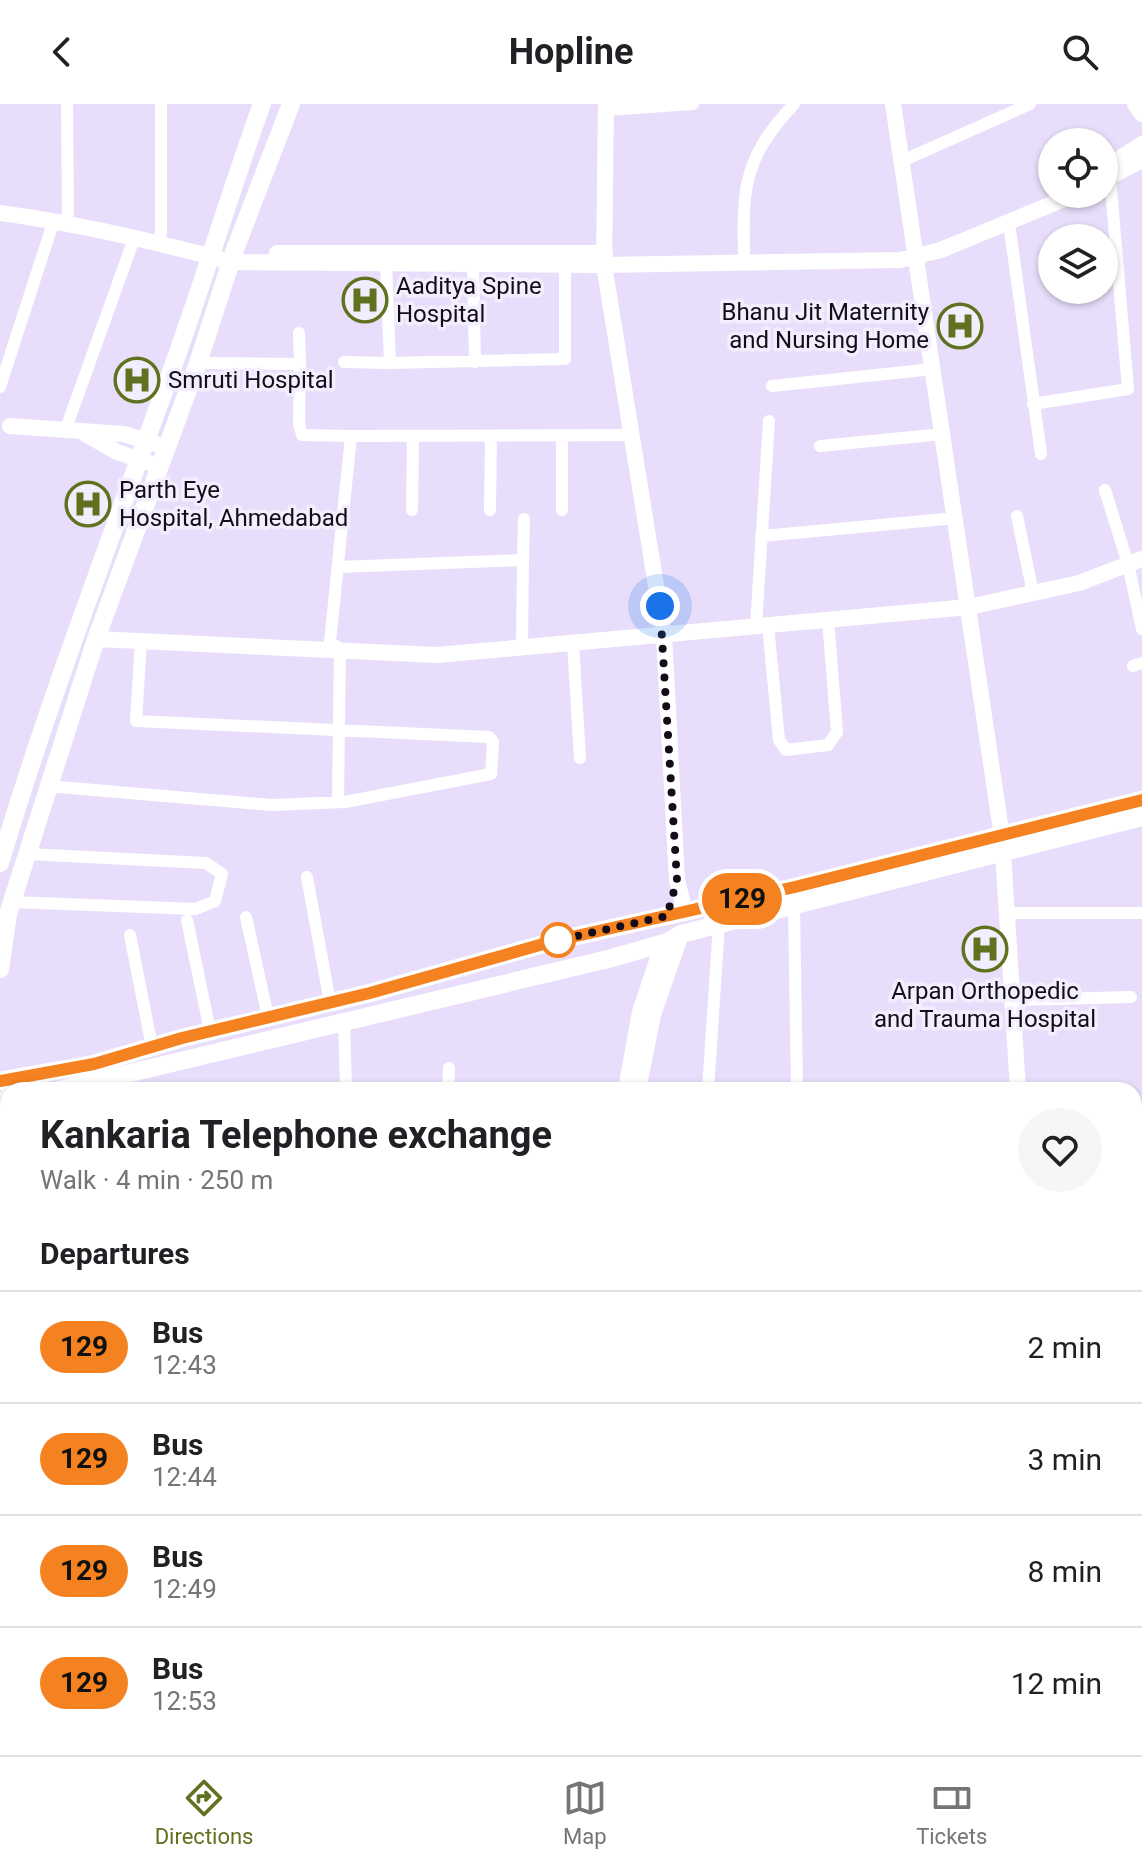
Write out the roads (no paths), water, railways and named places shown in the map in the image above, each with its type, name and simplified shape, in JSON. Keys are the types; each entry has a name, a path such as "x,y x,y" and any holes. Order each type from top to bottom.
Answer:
{"main road":[{"path":"0,863 60,677 262,104"},
{"path":"0,969 12,902 96,639 198,363 232,257 291,104"},
{"path":"93,1082 608,959 663,943 681,934 1003,846 1142,800"},
{"path":"0,1081 94,1064 554,941 1142,817"},
{"path":"676,914 681,934"},
{"path":"663,943 676,914"}],"street":[{"path":"0,387 61,217 67,104"},
{"path":"161,104 161,233"},
{"path":"676,914 677,880 664,635 605,259 606,107 693,104"},
{"path":"744,252 742,197 746,177 759,149 794,104"},
{"path":"893,104 1003,846 1018,1082"},
{"path":"902,161 1001,110 1030,104"},
{"path":"1135,104 1142,114"},
{"path":"1118,165 1142,144"},
{"path":"1118,170 1142,160"},
{"path":"232,257 900,260 1038,200"},
{"path":"0,204 232,257 386,264 565,265 605,259 744,252 916,251 1009,223 1044,208"},
{"path":"1033,404 1128,389 1109,208"},
{"path":"0,213 61,217 161,233 209,251"},
{"path":"1009,223 1041,454"},
{"path":"65,431 135,236"},
{"path":"386,264 390,363"},
{"path":"473,264 475,362"},
{"path":"344,362 565,359 565,265"},
{"path":"299,333 299,424 302,435 632,435"},
{"path":"198,363 300,364"},
{"path":"772,386 933,369"},
{"path":"769,421 761,536 762,626 779,740 786,750 828,745 837,732 828,620"},
{"path":"3,425 124,434 165,447"},
{"path":"83,432 117,452 159,467"},
{"path":"820,446 943,434"},
{"path":"340,649 330,642 351,436"},
{"path":"412,510 413,436"},
{"path":"490,510 491,436"},
{"path":"562,436 562,510"},
{"path":"1105,490 1135,561 1142,629"},
{"path":"1017,516 1033,593"},
{"path":"761,536 956,518"},
{"path":"522,647 524,519"},
{"path":"338,567 523,560"},
{"path":"96,639 437,655 969,607 1079,583 1135,561"},
{"path":"47,786 272,805 338,802 488,776 493,770 493,742 489,737 136,721 141,641"},
{"path":"573,643 580,758"},
{"path":"338,802 340,649"},
{"path":"12,902 196,909 215,901 222,874 206,863 27,854"},
{"path":"307,877 330,1002"},
{"path":"794,905 797,1082"},
{"path":"1007,913 1142,913"},
{"path":"246,917 268,1017"},
{"path":"187,920 210,1031"},
{"path":"709,1082 719,924"},
{"path":"640,1082 653,1015 681,934"},
{"path":"130,935 152,1047"},
{"path":"627,1082 640,1012 663,943"},
{"path":"1013,1000 1131,997"},
{"path":"344,1022 346,1082"},
{"path":"448,1082 449,1068"}],"place":[{"name":"Aaditya Spine Hospital","path":"365,300"},
{"name":"Bhanu Jit Maternity and Nursing Home","path":"960,326"},
{"name":"Smruti Hospital","path":"137,380"},
{"name":"Parth Eye Hospital, Ahmedabad","path":"88,504"},
{"name":"Arpan Orthopedic and Trauma Hospital","path":"985,949"}]}
